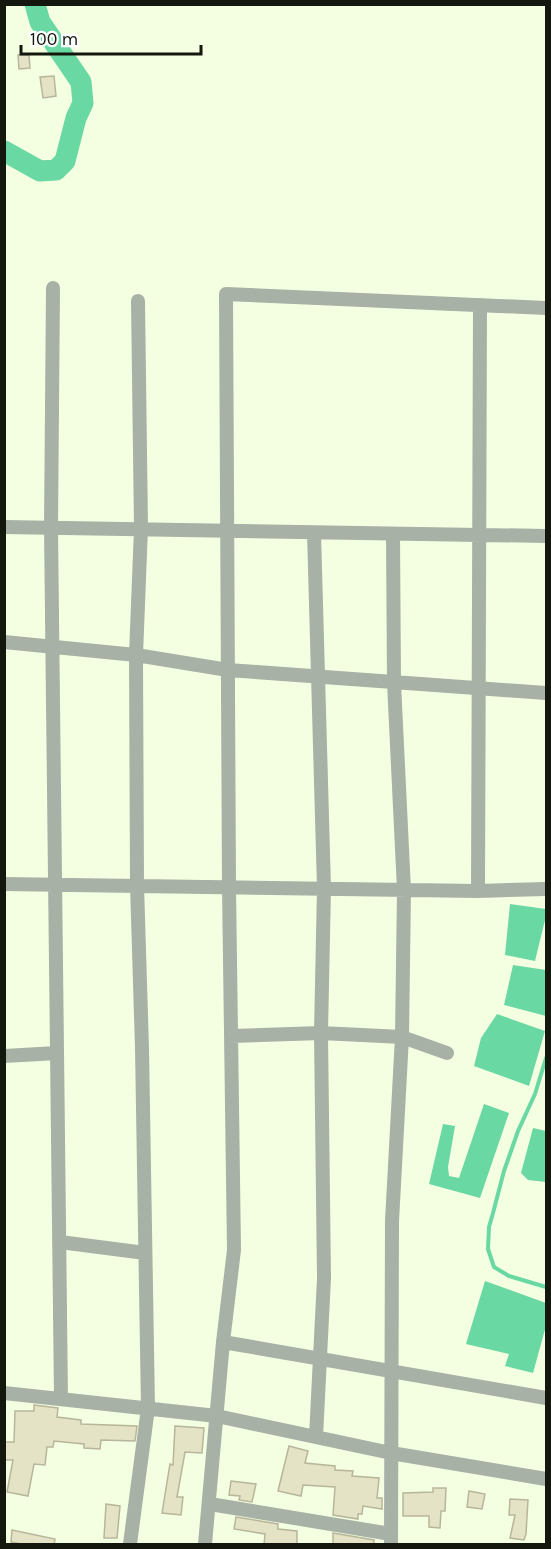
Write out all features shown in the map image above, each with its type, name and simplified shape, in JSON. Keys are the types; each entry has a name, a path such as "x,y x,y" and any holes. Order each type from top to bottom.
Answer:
{"street":[{"path":"53,288 51,528 61,1399"},
{"path":"205,1545 234,1250 229,887 226,294 546,308"},
{"path":"130,1545 147,1408 142,1048 137,885 136,655 141,528 138,301"},
{"path":"478,891 480,305"},
{"path":"4,527 546,536"},
{"path":"314,533 324,888 321,1033 324,1278 315,1437"},
{"path":"210,1504 391,1539 392,1221 402,1037 404,890 394,683 393,534"},
{"path":"4,642 136,655 228,670 478,690 546,693"},
{"path":"4,884 478,891 546,889"},
{"path":"231,1036 321,1033 402,1037 447,1053"},
{"path":"4,1056 57,1053"},
{"path":"60,1242 145,1253"},
{"path":"224,1342 546,1398"},
{"path":"4,1392 216,1416 391,1453 546,1479"}],"shaded area":[{"path":"510,904 546,909 535,961 505,955"},
{"path":"513,965 546,970 546,1016 504,1005"},
{"path":"497,1014 545,1031 529,1086 474,1066 481,1038"},
{"path":"484,1104 509,1113 480,1198 429,1184 443,1124 455,1126 448,1167 449,1176 459,1178"},
{"path":"533,1128 546,1131 546,1182 528,1180 521,1173"},
{"path":"485,1281 546,1303 546,1326 533,1373 505,1366 509,1354 466,1344"}],"building":[{"path":"18,55 29,55 30,68 19,69"},
{"path":"54,76 56,96 43,98 40,77"},
{"path":"34,1405 58,1408 57,1417 81,1420 81,1424 137,1426 135,1441 101,1440 100,1449 84,1448 84,1444 54,1441 53,1447 47,1447 45,1465 34,1464 28,1496 7,1492 13,1460 5,1460 5,1442 14,1442 15,1411 34,1411"},
{"path":"175,1426 204,1428 202,1453 185,1452 177,1497 183,1497 181,1515 162,1513 170,1464 173,1465"},
{"path":"289,1446 308,1451 305,1463 335,1466 335,1470 353,1471 352,1476 379,1478 377,1498 382,1498 382,1509 363,1506 362,1514 358,1514 358,1519 333,1515 335,1487 303,1485 301,1496 278,1491"},
{"path":"231,1481 256,1484 252,1502 239,1500 240,1496 229,1495"},
{"path":"433,1488 446,1488 445,1511 441,1511 440,1528 429,1527 429,1516 403,1516 403,1493 433,1492"},
{"path":"469,1491 485,1494 482,1509 467,1507"},
{"path":"510,1499 528,1500 524,1540 510,1538 515,1515 509,1515"},
{"path":"106,1504 120,1506 117,1538 104,1538"},
{"path":"236,1517 278,1524 278,1529 297,1531 297,1545 264,1545 265,1534 234,1529"},
{"path":"12,1530 55,1539 54,1545 27,1545 11,1542"},
{"path":"333,1533 374,1540 374,1545 333,1545"}],"waterway":[{"path":"4,151 40,171 56,170 65,161 76,118 83,103 81,82 40,22 35,4"},
{"path":"546,1058 535,1094 518,1131 504,1171 489,1227 488,1249 494,1267 509,1276 546,1287"}]}
